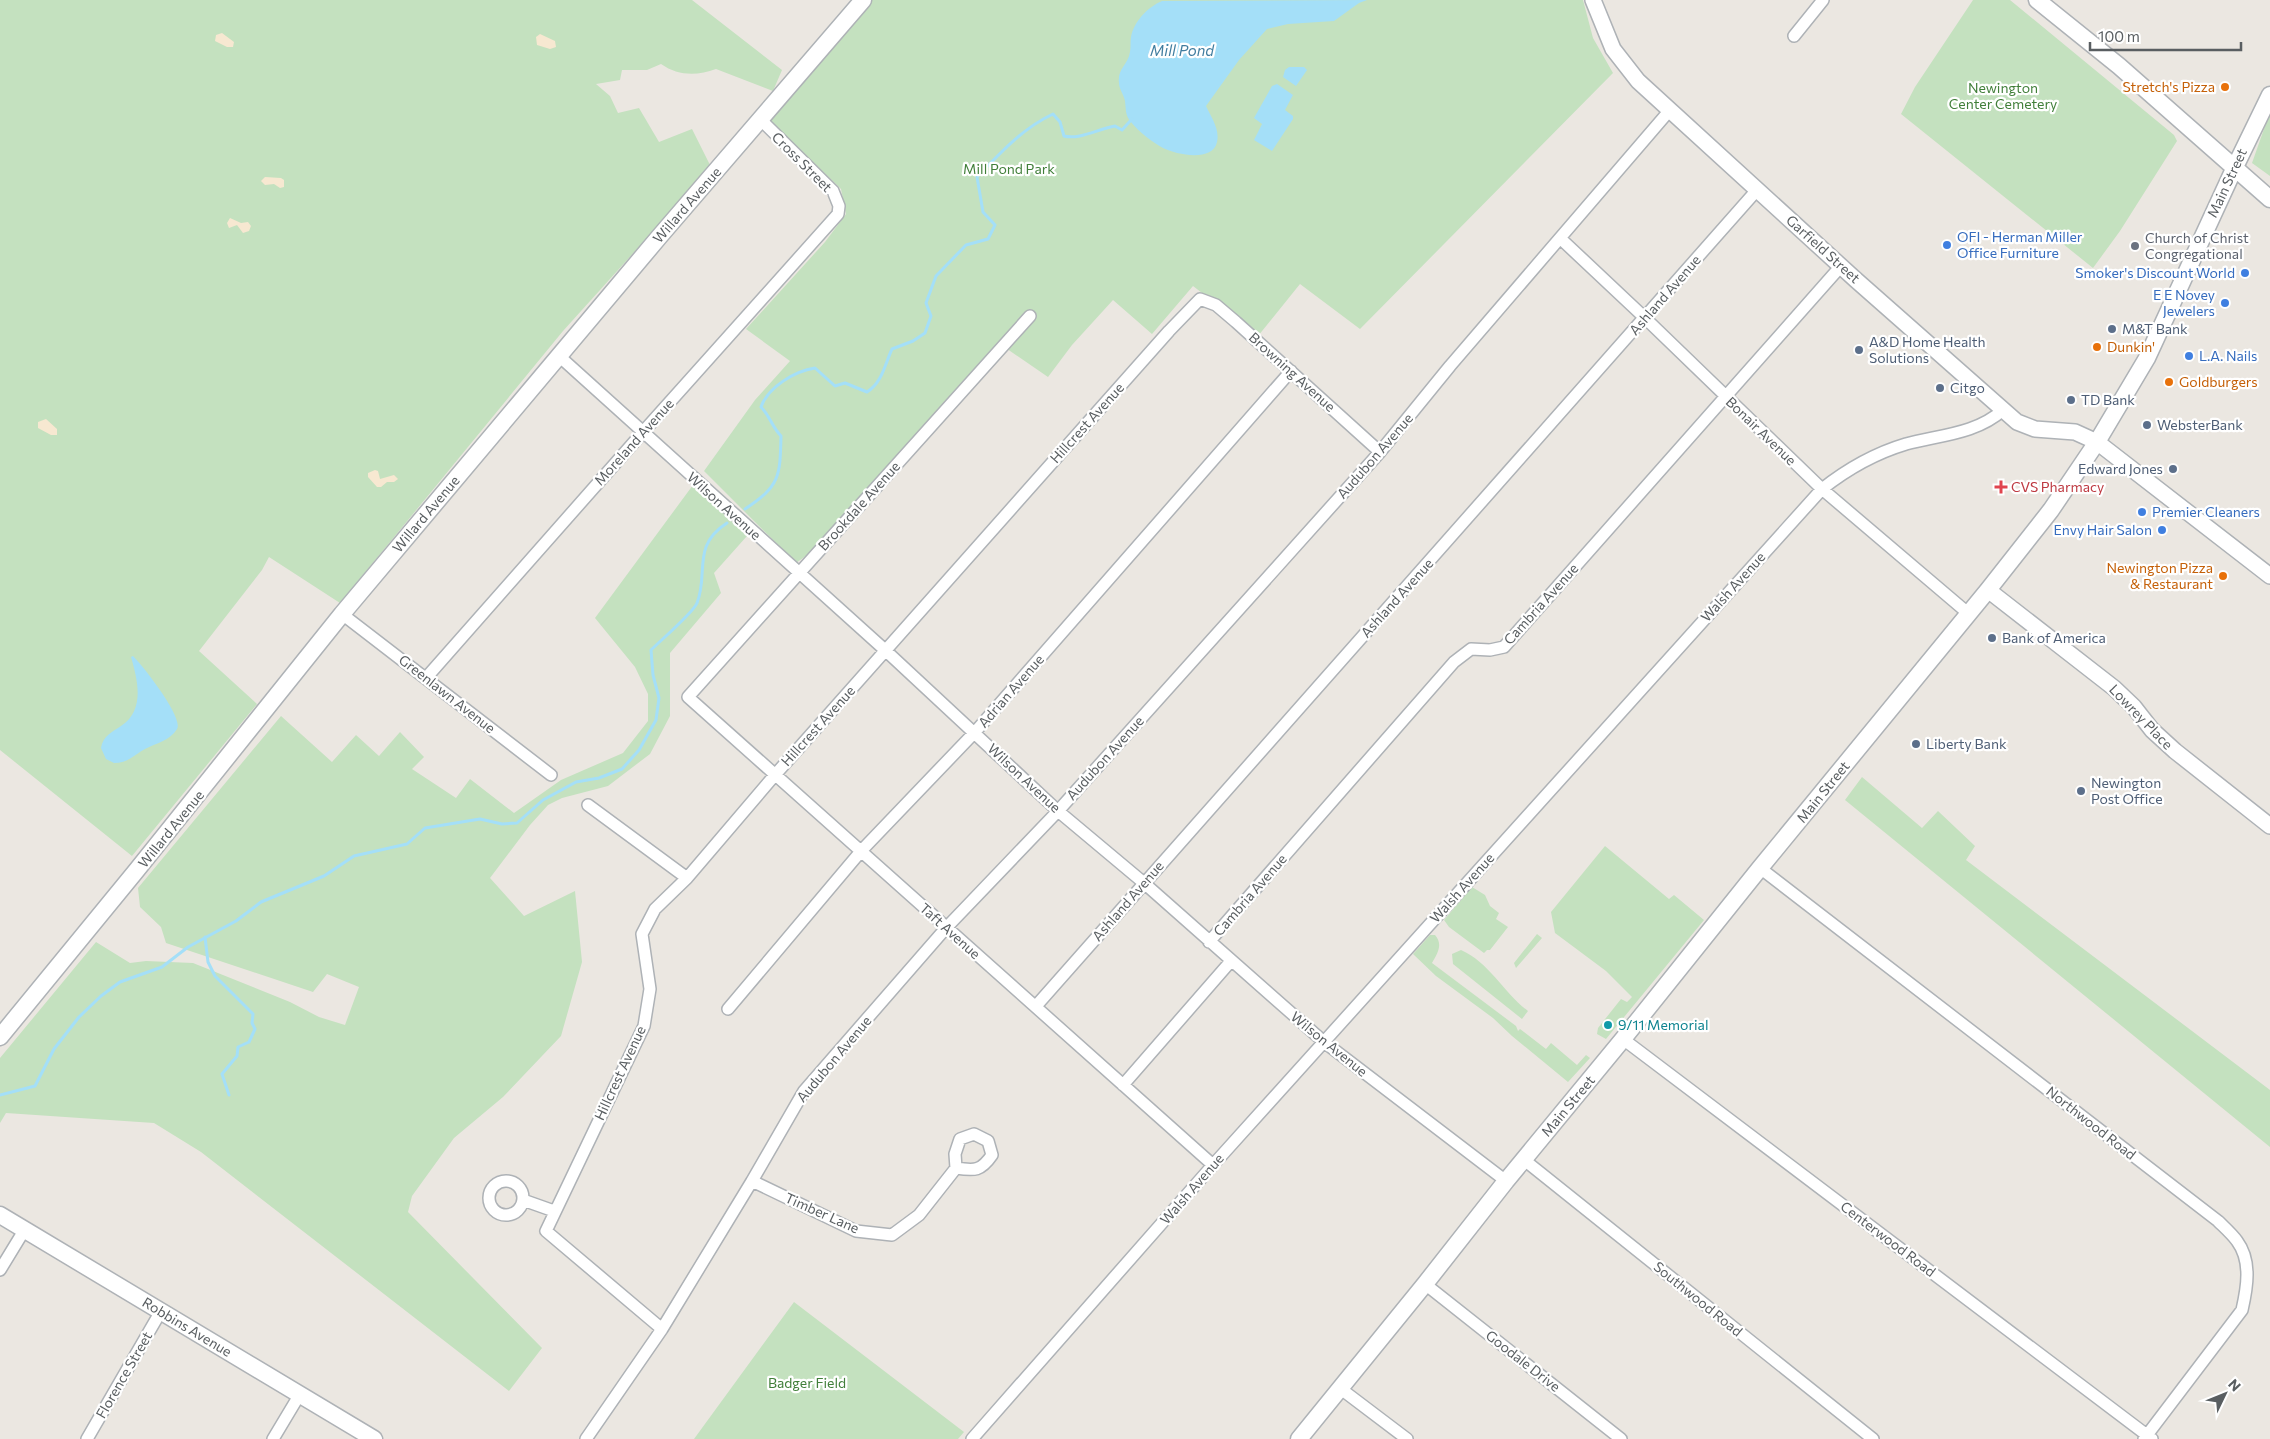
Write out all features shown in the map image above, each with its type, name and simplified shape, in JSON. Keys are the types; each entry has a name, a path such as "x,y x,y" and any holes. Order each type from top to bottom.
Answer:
{"main road":[{"name":"Willard Avenue","path":"0,1037 342,614 659,237 863,0"},
{"path":"2037,0 2119,66 2270,199"},
{"name":"Main Street","path":"1299,1439 1760,868 1969,614 2051,510 2097,442 2147,358 2270,95"},
{"name":"Robbins Avenue","path":"0,1215 374,1439"}],"street":[{"name":"Garfield Street","path":"1593,0 1613,49 1638,81 1840,266 2017,422 2028,428 2075,432 2097,442 2270,576"},
{"path":"1794,36 1823,0"},
{"name":"Audubon Avenue","path":"586,1439 662,1330 804,1091 946,928 1058,811 1380,452 1450,366 1670,110"},
{"name":"Cross Street","path":"761,120 833,191 840,206"},
{"name":"Ashland Avenue","path":"1036,1006 1646,318 1757,190"},
{"name":"Moreland Avenue","path":"426,678 643,432 832,222 838,214 840,206"},
{"name":"Bonair Avenue","path":"1561,239 1646,318 1822,489 1969,614"},
{"name":"Cambria Avenue","path":"1209,942 1454,662 1471,649 1490,650 1504,647 1840,266"},
{"name":"Browning Avenue","path":"1200,299 1216,306 1380,452"},
{"name":"Hillcrest Avenue","path":"662,1330 546,1231 644,1026 650,989 642,934 655,909 687,878 885,650 1155,346 1194,303 1200,299"},
{"name":"Brookdale Avenue","path":"688,697 1030,316"},
{"name":"Wilson Avenue","path":"559,356 975,732 1058,811 1144,883 1324,1042 1506,1181"},
{"name":"Adrian Avenue","path":"728,1009 862,850 975,732 1291,371"},
{"name":"Walsh Avenue","path":"972,1439 1213,1165 1822,489 1855,466 1900,446 1979,426 1992,420 2003,410"},
{"name":"Lowrey Place","path":"1988,590 2114,688 2134,707 2152,730 2174,752 2270,826"},
{"name":"Greenlawn Avenue","path":"342,614 551,775"},
{"name":"Taft Avenue","path":"688,697 774,776 862,850 946,928 1213,1165"},
{"path":"588,805 687,878"},
{"name":"Northwood Road","path":"1760,868 2210,1215 2238,1242 2247,1264 2247,1289 2242,1310 2148,1438"},
{"path":"1123,1085 1231,961"},
{"name":"Centerwood Road","path":"1623,1039 2148,1438"},
{"name":"Southwood Road","path":"1524,1159 1873,1439"},
{"name":"Timber Lane","path":"752,1181 856,1231 892,1235 919,1216 956,1168"},
{"path":"524,1200 554,1211"},
{"path":"0,1270 25,1229"},
{"name":"Goodale Drive","path":"1425,1284 1621,1439"},
{"name":"Florence Street","path":"87,1439 161,1311"},
{"path":"1341,1389 1407,1439"},
{"path":"272,1439 300,1394"}],"green space":[{"path":"0,0 692,0 782,70 773,91 716,69 688,74 674,71 661,64 647,70 622,70 620,80 596,84 610,96 618,113 639,108 659,142 692,129 711,167 563,331 340,603 269,557 262,570 199,651 257,704 132,856 0,750"},
{"name":"Mill Pond Park","path":"867,0 1583,0 1593,38 1613,73 1360,329 1300,284 1258,336 1193,286 1152,334 1113,300 1072,345 1048,377 1000,344 814,550 796,563 704,471 755,400 790,361 746,329 825,242 846,214 841,189 770,121"},
{"name":"Newington Center Cemetery","path":"1973,0 2010,0 2174,135 2177,141 2120,231 2093,268 1901,114 1915,87"},
{"path":"2270,112 2270,176 2252,163"},
{"path":"693,485 747,536 714,573 721,593 670,653 670,716 650,754 608,786 562,798 548,805 530,825 490,878 524,916 575,891 582,962 561,1036 503,1097 454,1138 412,1196 408,1212 542,1348 509,1391 201,1152 154,1123 6,1113 0,1123 0,1058 96,942 130,963 146,961 193,963 290,1002 319,1017 345,1025 359,987 327,974 313,992 166,943 161,927 140,907 138,888 281,716 332,762 356,735 379,756 400,732 424,757 412,769 456,798 470,779 514,813 561,780 623,753 648,721 648,694 635,667 595,618"},
{"path":"1862,777 1922,828 1938,811 1975,846 1966,860 2270,1090 2270,1147 1845,800"},
{"path":"1605,846 1669,899 1674,895 1704,920 1606,1039 1597,1034 1598,1028 1621,999 1627,1002 1632,997 1606,971 1555,933 1551,912"},
{"path":"1472,887 1485,895 1490,906 1499,913 1496,919 1508,927 1490,950 1484,953 1449,927 1444,920"},
{"path":"1537,934 1542,938 1516,968 1514,963"},
{"path":"1430,935 1435,935 1439,942 1438,952 1432,963 1516,1026 1518,1031 1520,1029 1546,1049 1551,1043 1577,1065 1586,1055 1590,1058 1568,1082 1493,1018 1436,976 1413,954"},
{"path":"1461,950 1480,962 1511,996 1528,1011 1522,1019 1453,964 1452,954"},
{"name":"Badger Field","path":"794,1302 964,1432 958,1439 694,1439"}],"sand":[{"path":"222,33 234,42 233,47 227,47 215,41 216,35"},
{"path":"540,34 555,41 556,47 550,49 537,45 536,37"},
{"path":"265,177 281,178 284,180 284,187 280,188 274,184 265,185 261,181"},
{"path":"230,218 241,223 248,222 251,226 249,231 243,233 237,225 229,228 227,223"},
{"path":"46,419 57,429 57,435 51,435 38,428 38,422"},
{"path":"375,470 378,471 380,479 394,475 398,479 377,487 368,477 368,473"}],"water":[{"name":"Mill Pond","path":"1367,0 1359,3 1334,21 1288,24 1267,29 1239,60 1206,106 1218,137 1214,148 1209,152 1202,155 1194,155 1169,151 1150,140 1134,126 1128,117 1119,85 1121,70 1129,56 1131,37 1135,25 1147,11 1162,1"},
{"path":"1289,67 1304,67 1307,70 1296,86 1283,77 1285,70"},
{"path":"1277,84 1293,95 1285,110 1293,116 1293,119 1272,151 1254,140 1262,124 1254,118 1272,86"},
{"path":"133,656 169,704 178,723 177,729 167,739 127,760 114,763 106,759 101,748 106,737 129,719 134,712 138,694 131,657"}],"waterway":[{"path":"745,509 772,487 780,461 781,436 761,407 765,400 783,381 791,376 815,368 835,386 845,383 867,392 880,378 892,349 913,341 925,333 931,316 926,303 936,276 966,245 988,239 995,225 983,212 977,177 994,159 1032,126 1053,114 1060,122 1064,136 1070,137 1115,126 1122,130 1132,119"},
{"path":"0,1095 35,1086 54,1049 79,1017 101,996 120,982 162,967 188,947 236,921 261,902 324,876 354,856 407,844 425,828 480,819 502,824 517,823 543,800 576,782 599,778 622,769 639,750 656,720 659,698 653,675 651,650 683,620 697,603 702,581 705,551 709,541 716,532 727,523"},
{"path":"205,937 208,962 215,976 253,1014 252,1023 255,1029 249,1042 238,1047 237,1056 222,1074 229,1095"}],"place":[{"name":"Stretch's Pizza","path":"2225,87"},
{"name":"OFI - Herman Miller Office Furniture","path":"1947,245"},
{"name":"Church of Christ Congregational","path":"2135,246"},
{"name":"Smoker's Discount World","path":"2245,273"},
{"name":"E E Novey Jewelers","path":"2225,303"},
{"name":"M&T Bank","path":"2112,329"},
{"name":"Dunkin'","path":"2097,347"},
{"name":"A&D Home Health Solutions","path":"1859,350"},
{"name":"L.A. Nails","path":"2189,356"},
{"name":"Goldburgers","path":"2169,382"},
{"name":"Citgo","path":"1940,388"},
{"name":"TD Bank","path":"2071,400"},
{"name":"WebsterBank","path":"2147,425"},
{"name":"Edward Jones","path":"2173,469"},
{"name":"CVS Pharmacy","path":"2001,487"},
{"name":"Premier Cleaners","path":"2142,512"},
{"name":"Envy Hair Salon","path":"2162,530"},
{"name":"Newington Pizza & Restaurant","path":"2223,576"},
{"name":"Bank of America","path":"1992,638"},
{"name":"Liberty Bank","path":"1916,744"},
{"name":"Newington Post Office","path":"2081,791"},
{"name":"9/11 Memorial","path":"1608,1025"}]}
